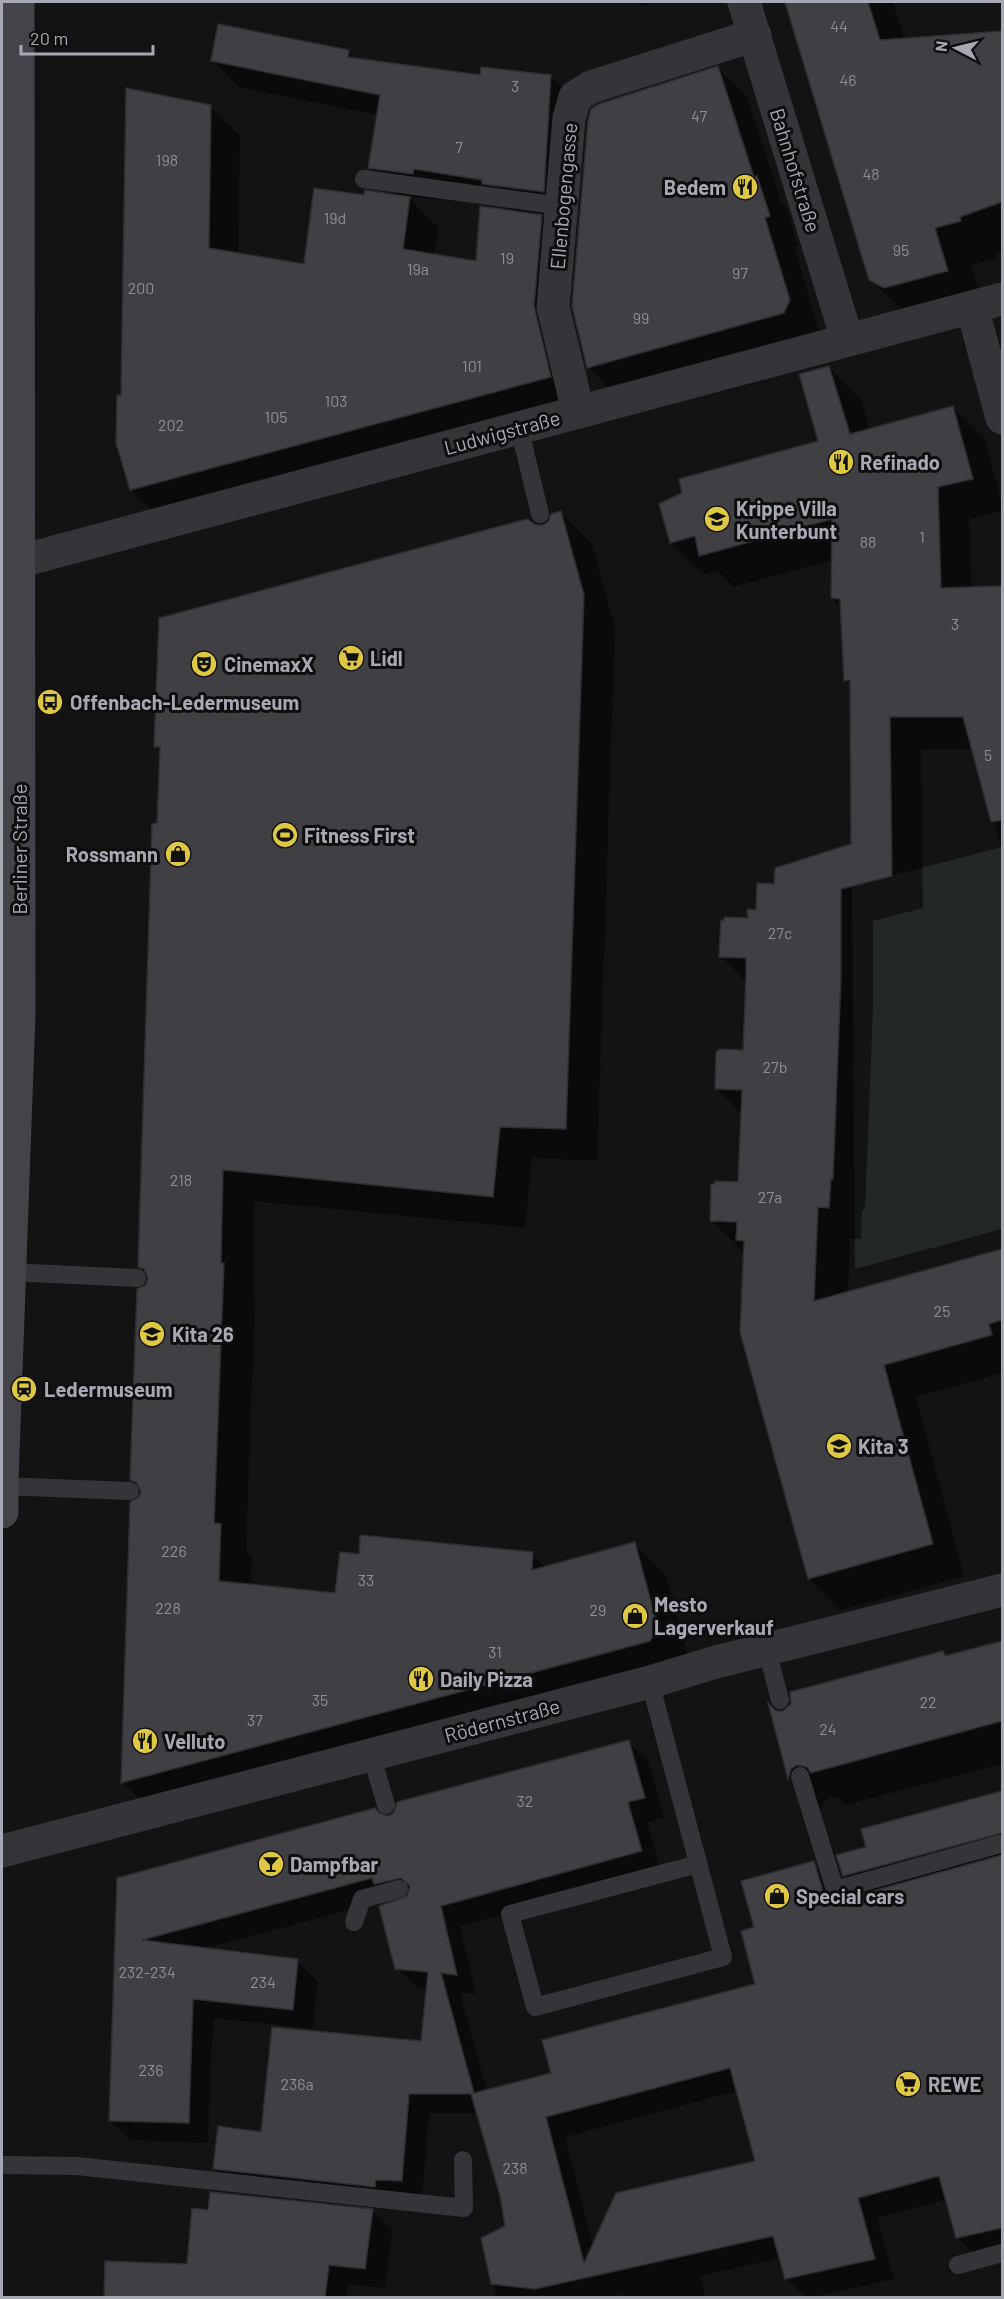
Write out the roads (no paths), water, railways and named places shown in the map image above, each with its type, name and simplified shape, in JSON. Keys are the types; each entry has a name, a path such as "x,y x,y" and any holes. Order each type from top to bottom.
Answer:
{"main road":[{"name":"Berliner Straße","path":"2,1481 9,1272 6,1234 19,1014 9,564 18,2"},
{"path":"2,1486 2,1512"}],"street":[{"name":"Bahnhofstraße","path":"744,2 847,339"},
{"name":"Ellenbogengasse","path":"578,411 553,307 569,118 576,97 591,87 755,35"},
{"name":"Ludwigstraße","path":"9,564 987,303"},
{"path":"987,303 1002,418"},
{"name":"Rödernstraße","path":"2,1851 1002,1590"}],"lane":[{"path":"364,179 561,206"},
{"path":"519,427 540,513"},
{"path":"9,1272 137,1278"},
{"path":"2,1486 130,1491"},
{"path":"767,1650 780,1700"},
{"path":"650,1682 723,1957 535,2007 510,1914 698,1864"},
{"path":"371,1754 386,1805"},
{"path":"800,1776 835,1890 1000,1844"},
{"path":"354,1922 362,1899 399,1889"},
{"path":"2,2165 77,2166 464,2208 463,2160"},
{"path":"958,2265 1002,2253"}],"place":[{"name":"Bedem","path":"745,187"},
{"name":"Refinado","path":"841,462"},
{"name":"Krippe Villa Kunterbunt","path":"717,519"},
{"name":"Lidl","path":"351,658"},
{"name":"CinemaxX","path":"204,664"},
{"name":"Offenbach-Ledermuseum","path":"50,702"},
{"name":"Fitness First","path":"285,835"},
{"name":"Rossmann","path":"178,854"},
{"name":"Kita 26","path":"152,1334"},
{"name":"Ledermuseum","path":"24,1389"},
{"name":"Kita 3","path":"839,1446"},
{"name":"Mesto Lagerverkauf","path":"635,1616"},
{"name":"Daily Pizza","path":"421,1679"},
{"name":"Velluto","path":"145,1741"},
{"name":"Dampfbar","path":"271,1864"},
{"name":"Special cars","path":"777,1896"},
{"name":"REWE","path":"908,2084"}]}
